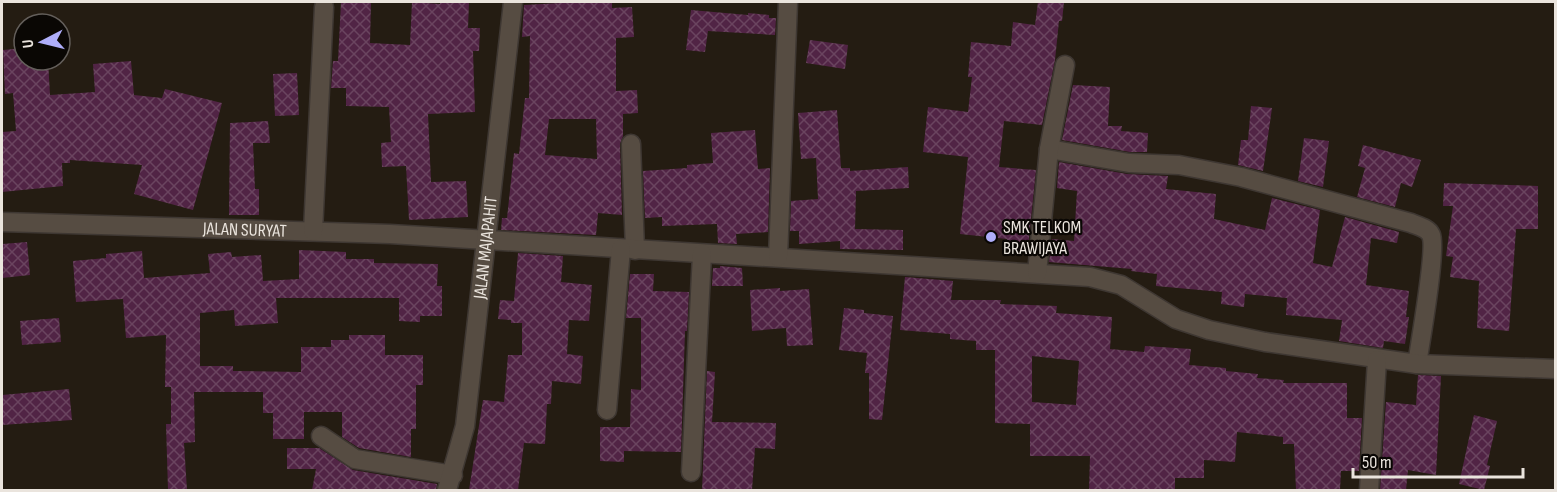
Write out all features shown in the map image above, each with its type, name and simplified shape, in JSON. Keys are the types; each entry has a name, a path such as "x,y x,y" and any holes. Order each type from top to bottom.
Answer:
{"street":[{"name":"JALAN MAJAPAHIT","path":"450,483 465,426 513,2"},
{"path":"778,257 788,2"},
{"path":"313,231 324,7"},
{"path":"1037,273 1049,149 1065,65"},
{"path":"607,410 628,250 631,144"},
{"path":"1049,149 1129,163 1179,165 1241,177 1412,223 1428,230 1432,238 1431,258 1417,364"},
{"name":"JALAN SURYAT","path":"2,222 313,231 487,239 628,250 1090,276 1121,285 1176,319 1209,330 1265,342 1417,364 1556,369"},
{"path":"691,472 702,254"},
{"path":"1369,490 1377,360"},
{"path":"321,436 355,459 450,483"}],"building":[{"path":"341,2 371,2 370,43 410,45 412,2 440,4 440,2 469,2 468,28 480,28 479,51 473,51 475,112 428,114 431,182 466,181 468,217 409,220 406,166 382,167 381,143 391,142 389,107 346,106 346,88 331,88 333,61 338,61"},
{"path":"612,2 612,8 632,7 634,37 616,38 616,91 637,90 638,113 623,114 623,136 620,144 622,215 598,213 596,235 501,230 502,218 507,218 514,153 519,154 525,98 529,98 530,36 522,37 524,5","holes":["549,119 596,119 597,159 545,155"]},
{"path":"1038,2 1064,2 1042,125 1004,121 999,167 1036,170 1028,248 1006,246 1007,239 960,234 968,157 923,152 928,107 968,112 972,77 968,77 971,42 1011,46 1013,22 1035,25"},
{"path":"691,10 769,15 769,18 776,18 775,35 708,31 705,52 686,50"},
{"path":"810,40 848,45 845,69 806,63"},
{"path":"12,49 12,72 49,72 50,95 95,92 93,64 131,61 134,95 162,98 165,89 222,103 193,210 134,194 142,165 70,160 70,163 62,163 63,186 2,192 2,132 16,131 13,93 5,94 3,50"},
{"path":"297,73 299,115 275,116 273,74"},
{"path":"1073,85 1110,87 1108,126 1122,126 1121,131 1148,133 1147,152 1130,152 1062,140"},
{"path":"1251,106 1272,108 1263,171 1238,165 1241,140 1248,140"},
{"path":"837,110 841,168 850,168 850,171 908,167 909,188 856,191 855,229 903,230 903,250 840,249 840,241 799,244 799,231 790,231 791,201 818,199 816,158 801,159 798,113"},
{"path":"268,121 270,143 253,143 255,189 259,189 259,215 229,215 230,123"},
{"path":"755,130 758,169 770,168 768,232 736,234 737,244 718,243 717,224 662,226 662,217 645,218 643,171 687,168 687,165 713,163 711,133"},
{"path":"1304,138 1329,141 1323,187 1298,181"},
{"path":"1363,145 1421,160 1412,187 1401,183 1395,207 1357,197 1365,168 1358,166"},
{"path":"1059,162 1127,174 1168,176 1166,189 1216,194 1214,219 1265,230 1272,198 1320,210 1313,263 1332,267 1345,217 1399,232 1397,243 1371,238 1366,285 1409,291 1406,317 1409,317 1405,344 1384,341 1383,348 1339,341 1342,320 1286,315 1287,298 1245,294 1244,307 1221,304 1222,292 1156,286 1157,274 1131,271 1132,269 1049,262 1052,239 1074,241 1077,191 1057,188"},
{"path":"1444,183 1538,186 1538,229 1516,229 1509,331 1477,328 1479,281 1450,277 1453,257 1446,256 1453,206 1443,206"},
{"path":"27,242 30,275 2,278 2,244"},
{"path":"299,250 346,252 346,259 374,259 374,263 438,264 437,286 442,286 442,316 420,316 420,322 399,321 399,298 276,298 278,323 235,326 234,310 200,313 200,366 233,366 233,371 301,372 301,347 331,347 331,340 349,340 349,335 385,335 385,355 423,355 423,385 416,385 416,429 411,429 411,457 359,448 342,437 342,412 304,412 304,439 273,439 273,413 263,413 263,392 194,392 195,442 184,443 187,490 168,490 166,424 171,424 171,387 165,387 166,335 126,338 123,299 76,302 73,261 106,258 106,254 142,251 144,278 210,273 208,254 231,252 232,257 261,255 263,281 299,279"},
{"path":"518,253 563,256 561,282 592,285 589,321 569,320 567,354 583,356 581,384 552,381 551,404 547,404 545,444 524,443 518,490 469,490 483,400 504,402 508,355 522,355 522,323 511,323 511,320 498,319 500,300 514,301"},
{"path":"720,266 742,268 743,286 712,286 713,268 720,268"},
{"path":"630,274 654,274 653,291 689,292 687,331 685,331 681,452 624,451 624,462 600,461 600,427 630,427 631,389 641,390 641,318 626,318"},
{"path":"905,277 953,281 951,300 1001,300 1000,304 1057,306 1056,313 1112,317 1110,349 1144,352 1145,346 1191,349 1189,365 1226,368 1226,371 1258,374 1257,378 1284,380 1283,383 1347,383 1347,418 1362,418 1359,471 1341,471 1340,490 1296,490 1294,444 1283,444 1283,437 1237,432 1235,462 1204,460 1204,478 1175,478 1175,490 1089,490 1090,456 1030,456 1030,424 995,423 995,350 976,350 976,341 950,339 950,334 900,330","holes":["1032,356 1079,361 1076,405 1032,402"]},
{"path":"780,288 780,291 809,289 813,345 787,346 786,328 752,331 750,290"},
{"path":"844,308 893,316 882,420 869,419 869,373 865,373 867,353 839,350"},
{"path":"59,318 61,342 22,345 20,321"},
{"path":"707,371 715,372 712,422 776,423 775,449 755,448 752,490 702,490"},
{"path":"1418,375 1441,376 1436,475 1408,470 1406,490 1380,490 1386,402 1416,405"},
{"path":"69,389 72,420 2,425 2,395"},
{"path":"1474,415 1497,421 1484,490 1459,484"},
{"path":"287,448 319,448 353,470 437,484 436,490 312,490 316,469 287,469"}],"place":[{"name":"SMK TELKOM BRAWIJAYA","path":"991,237"}]}
